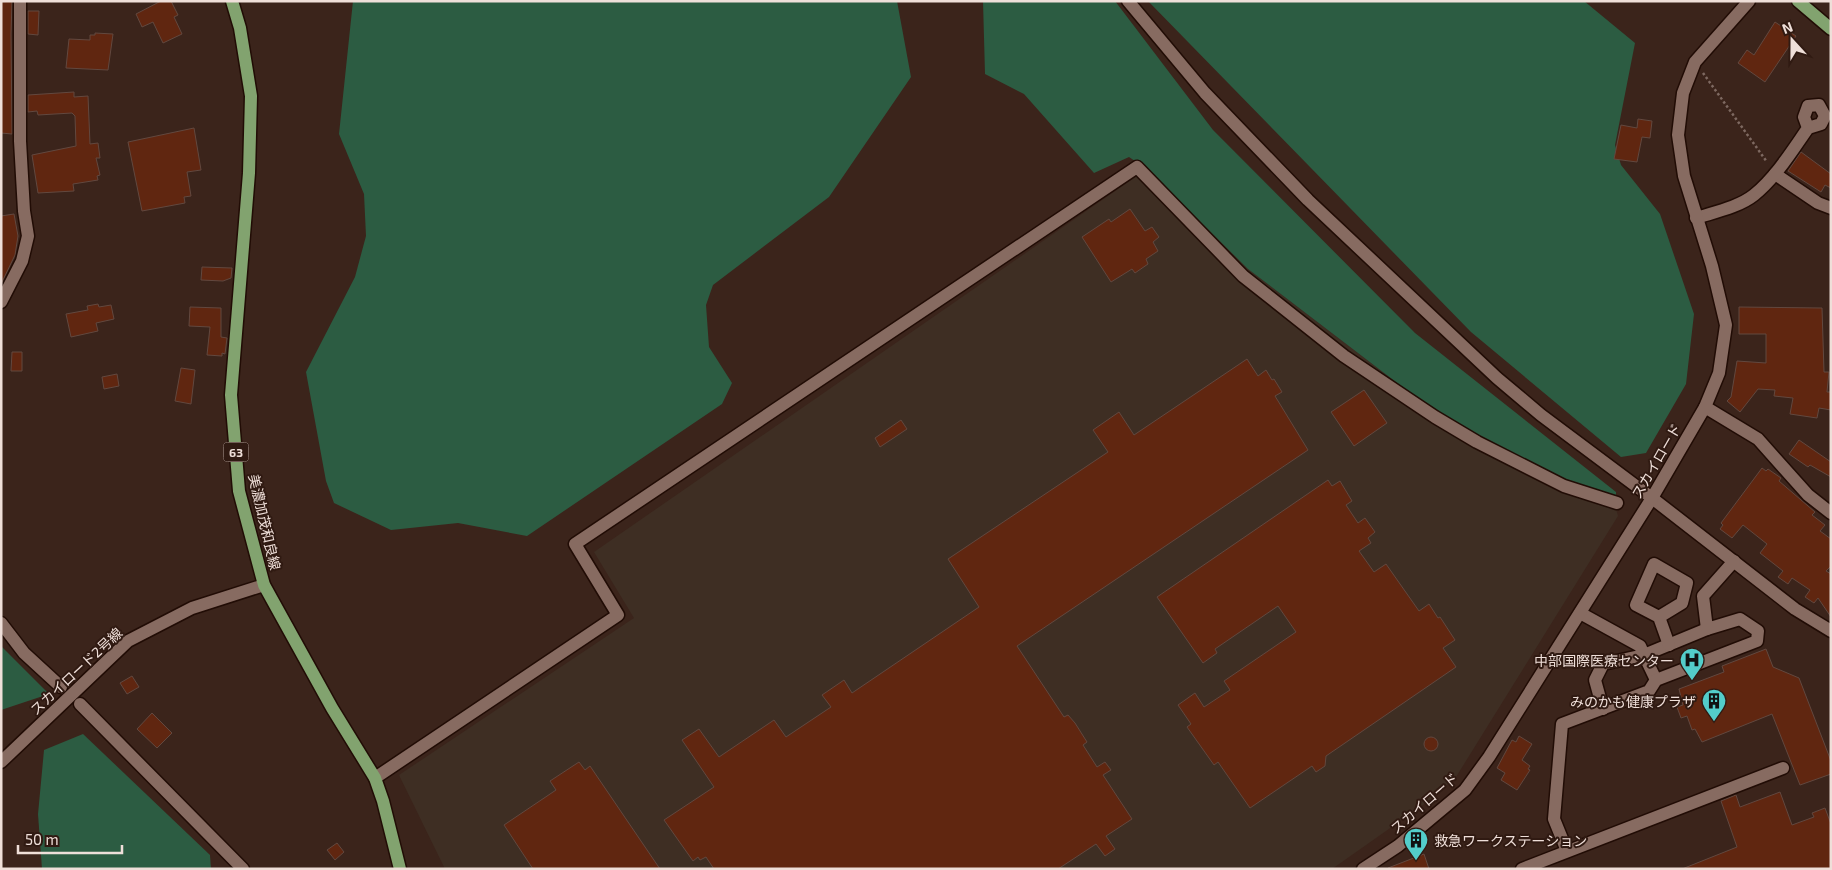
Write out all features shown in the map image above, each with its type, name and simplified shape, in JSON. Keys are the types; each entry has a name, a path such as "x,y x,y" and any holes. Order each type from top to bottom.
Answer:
{"main road":[{"name":"美濃加茂和良線","path":"232,1 240,28 251,96 249,173 231,395 239,491 264,585 332,708 375,778 384,801 400,869"},
{"path":"1798,1 1831,30"}],"street":[{"path":"1,302 22,261 28,236 24,211 20,141 20,1"},
{"path":"1128,1 1225,114 1308,200 1446,333 1541,416 1652,498 1795,609 1831,631"},
{"name":"スカイロード","path":"1364,869 1398,846 1465,790 1489,757 1580,613 1652,498 1705,407 1719,374 1726,325 1712,266 1684,176 1678,135 1683,93 1695,62 1749,1"},
{"path":"1696,218 1734,206 1753,196 1776,174 1808,128"},
{"path":"375,778 618,615 575,544 1137,167 1243,276 1344,356 1435,417 1477,442 1564,486 1617,504"},
{"path":"1776,174 1818,203 1831,208"},
{"path":"1705,407 1758,439 1808,495 1831,514"},
{"path":"1707,629 1703,596 1734,561"},
{"name":"スカイロード2号線","path":"1,762 128,641 192,608 264,585"},
{"path":"1580,613 1640,646 1656,680"},
{"path":"1660,617 1669,645"},
{"path":"1567,851 1554,820 1562,724 1603,709 1649,691 1656,680 1757,641 1758,631 1740,619 1707,629 1644,655 1603,664 1596,680 1603,709"},
{"path":"1,623 24,653 61,687"},
{"path":"80,704 243,869"},
{"path":"1522,869 1783,768"}],"path":[{"path":"1695,62 1776,174"}],"shaded area":[{"path":"1147,169 1248,269 1426,405 1616,509 1618,516 1456,777 1430,800 1332,869 445,869 399,775 634,618 594,552"}],"green space":[{"path":"353,1 897,1 911,77 829,197 713,285 706,305 709,347 732,383 722,404 527,536 458,523 391,530 334,503 326,481 306,372 355,277 366,236 364,194 339,134"},
{"path":"983,1 1115,1 1213,130 1415,333 1616,492 1616,509 1525,464 1426,405 1248,269 1147,169 1129,157 1094,173 1024,94 985,74"},
{"path":"1148,1 1584,1 1635,43 1615,145 1621,165 1660,214 1694,314 1686,384 1646,453 1621,457 1471,332"},
{"path":"1,646 49,694 1,710"},
{"path":"83,734 210,855 211,869 42,869 38,814 44,750"}],"building":[{"path":"12,1 12,134 1,133 1,2"},
{"path":"161,1 171,1 178,15 174,17 182,34 163,43 153,22 142,27 136,14"},
{"path":"28,11 39,11 38,35 28,34"},
{"path":"1775,22 1796,36 1765,82 1738,63 1747,50 1754,55"},
{"path":"95,33 113,34 108,70 66,68 69,39 90,40 90,35 95,35"},
{"path":"74,92 74,97 88,96 90,144 98,143 100,158 96,158 100,175 97,176 98,180 73,184 74,191 38,193 32,155 76,146 75,116 72,113 38,115 37,111 28,112 28,95"},
{"path":"1638,119 1652,121 1650,138 1642,137 1637,162 1614,159 1621,125 1637,128"},
{"path":"194,128 201,170 187,172 191,196 184,197 185,203 142,211 128,142"},
{"path":"1801,152 1831,174 1831,188 1825,185 1821,192 1788,171"},
{"path":"1130,209 1145,231 1152,227 1159,237 1153,242 1158,251 1146,259 1148,264 1135,273 1132,269 1111,282 1082,237 1109,219 1111,222"},
{"path":"14,214 18,236 15,255 1,284 1,216"},
{"path":"202,267 232,268 231,278 223,281 201,280"},
{"path":"98,304 99,307 111,305 114,319 96,323 98,331 71,337 66,314 88,310 87,306"},
{"path":"190,307 221,308 221,337 227,338 225,354 222,353 222,356 207,355 210,327 189,326"},
{"path":"1739,307 1822,308 1824,372 1829,372 1827,392 1831,392 1831,410 1819,408 1817,418 1790,414 1793,398 1774,396 1775,390 1758,389 1740,412 1727,401 1731,397 1737,361 1766,363 1766,334 1739,334"},
{"path":"12,352 22,352 22,371 11,371"},
{"path":"1247,359 1258,376 1266,370 1272,380 1274,379 1282,392 1275,396 1308,450 1017,646 1064,717 1068,715 1075,723 1087,742 1083,745 1097,767 1105,762 1111,770 1103,775 1132,819 1106,836 1115,849 1105,856 1096,844 1058,869 714,869 706,857 700,860 698,857 693,861 664,820 714,787 682,740 699,729 719,757 774,720 786,737 831,707 822,695 844,680 852,693 979,607 948,559 1108,452 1093,430 1119,412 1134,435"},
{"path":"181,368 195,370 191,404 175,401"},
{"path":"117,374 119,386 104,389 102,377"},
{"path":"1364,390 1387,423 1354,446 1331,412"},
{"path":"901,420 907,429 880,447 875,438"},
{"path":"1799,440 1831,462 1831,477 1810,465 1808,467 1789,454"},
{"path":"1762,468 1766,471 1768,469 1781,478 1779,481 1815,512 1812,515 1825,525 1820,531 1831,539 1831,566 1826,571 1831,574 1831,617 1818,598 1814,603 1805,597 1810,590 1792,578 1788,584 1778,577 1783,571 1760,553 1767,544 1743,525 1732,538 1720,529 1723,525 1721,523"},
{"path":"1328,480 1332,486 1340,481 1352,501 1346,505 1358,523 1365,518 1375,532 1368,538 1371,543 1359,551 1374,572 1386,564 1419,611 1429,604 1438,618 1440,617 1455,640 1443,648 1456,667 1326,756 1325,766 1316,772 1312,766 1250,808 1218,762 1214,765 1187,727 1191,724 1178,705 1195,693 1204,707 1230,690 1224,681 1296,632 1278,606 1215,649 1217,653 1203,663 1157,597"},
{"name":"みのかも健康プラザ","path":"1766,649 1773,667 1799,678 1831,761 1831,774 1800,785 1772,714 1702,742 1695,729 1692,730 1687,716 1681,718 1677,707 1683,705 1679,689 1724,672 1722,666"},
{"path":"132,676 139,687 127,694 120,683"},
{"path":"152,713 172,733 157,748 137,729"},
{"path":"1519,736 1532,744 1522,760 1530,766 1528,769 1530,770 1517,790 1501,780 1505,773 1497,768 1512,740 1516,742"},
{"path":"1431,737 1436,739 1438,744 1436,749 1431,751 1426,749 1424,744 1426,739"},
{"path":"579,762 585,770 590,766 660,869 533,869 504,825 556,790 550,781"},
{"path":"1780,792 1792,825 1814,817 1812,813 1825,808 1831,824 1831,869 1682,869 1737,847 1721,801 1736,795 1740,807"},
{"path":"337,843 344,852 335,860 327,850"},
{"name":"救急ワークステーション","path":"1424,854 1429,869 1388,868"}],"place":[{"name":"中部国際医療センター","path":"1692,681"},
{"name":"みのかも健康プラザ","path":"1714,722"},
{"name":"救急ワークステーション","path":"1416,861"}]}
